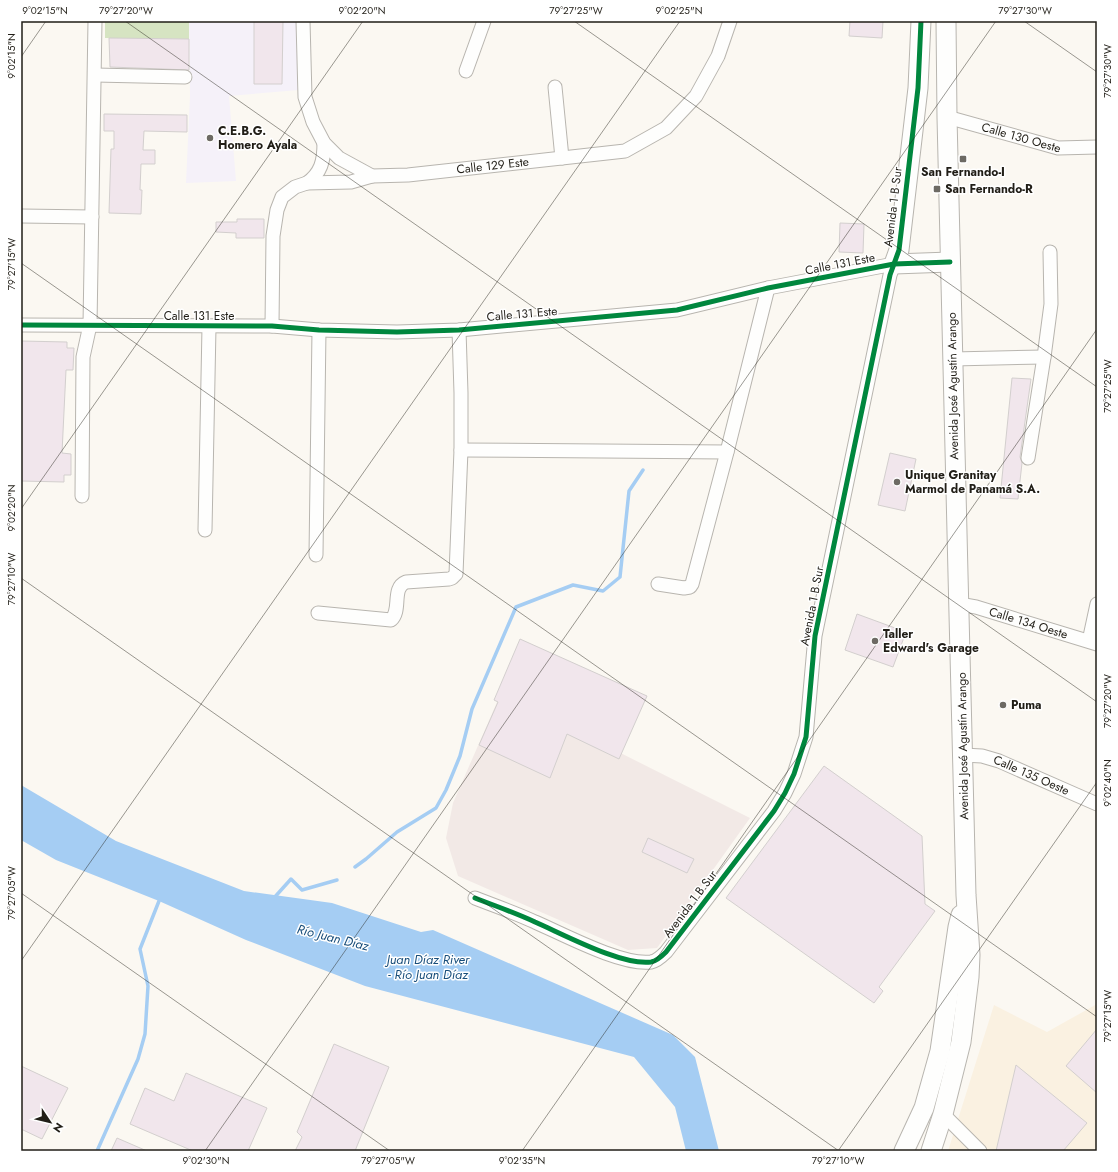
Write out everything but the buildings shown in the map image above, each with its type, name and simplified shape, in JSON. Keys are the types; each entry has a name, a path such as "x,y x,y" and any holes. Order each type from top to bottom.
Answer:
{"main road":[{"name":"Avenida 1 B Sur","path":"894,264 899,250 918,88 921,21"},
{"name":"Avenida José Agustín Arango","path":"931,1151 961,1042 970,977 969,928 966,895 950,262 946,21"},
{"name":"Calle 131 Este","path":"894,264 950,262"},
{"name":"Avenida José Agustín Arango","path":"907,1145 924,1108 944,1032 958,927 966,895"},
{"path":"907,1145 925,1121 942,1114 936,1094 935,1068"}],"street":[{"path":"82,496 83,357 90,325 95,21"},
{"path":"303,21 305,97 312,122 324,143 339,158 372,176"},
{"path":"466,71 484,21"},
{"name":"Calle 129 Este","path":"307,183 351,182 372,176 408,175 625,151 666,128 696,96 718,56 730,21"},
{"path":"95,75 185,77"},
{"path":"555,87 562,158"},
{"name":"Calle 130 Oeste","path":"947,116 1058,148 1097,147"},
{"path":"272,326 274,236 277,210 282,197 294,187 307,183 316,177 320,170 324,153 324,143"},
{"path":"21,216 92,217"},
{"path":"1028,458 1051,304 1050,252"},
{"name":"Calle 131 Este","path":"21,325 209,327 272,326 319,330 397,332 459,330 677,310 768,288 894,264"},
{"name":"Avenida 1 B Sur","path":"475,898 534,921 612,956 629,960 652,962 660,958 666,952 774,811 794,774 806,737 815,636 890,275 894,264"},
{"path":"658,584 684,588 690,587 691,585 727,452 768,288"},
{"path":"205,530 209,327"},
{"path":"316,555 319,330"},
{"path":"318,613 391,620 395,615 398,591 401,585 406,582 449,579 454,577 456,571 461,450 459,330"},
{"path":"953,360 1044,357"},
{"path":"461,450 727,452"},
{"name":"Calle 134 Oeste","path":"959,604 976,607 1093,643"},
{"path":"1093,643 1097,604"},
{"name":"Calle 135 Oeste","path":"963,755 982,756 999,761 1097,804"},
{"path":"942,1114 980,1151"}],"shaded area":[{"name":"C.E.B.G. Homero Ayala","path":"189,21 298,21 299,90 229,96 236,181 186,183 190,96"},
{"path":"501,693 750,818 657,948 628,950 458,876 446,838 453,803"},
{"path":"1097,1004 1097,1151 948,1151 994,1005 1047,1032"}],"green space":[{"path":"105,21 189,21 189,39 105,38"}],"water":[{"name":"Juan Díaz River - Río Juan Díaz","path":"21,785 116,841 244,891 332,903 421,932 433,930 673,1035 695,1057 719,1151 686,1151 675,1107 634,1057 365,986 246,940 159,901 56,860 21,840"}],"waterway":[{"path":"355,867 397,832 436,808 446,790 460,756 472,709 516,607 573,585 603,591 620,577 629,491 643,470"},
{"path":"273,899 291,879 302,890 337,880"},
{"path":"97,1151 138,1059 145,1034 148,986 140,949 159,901"}],"cycle path":[{"path":"475,898 609,954 639,962 651,962 666,952 774,811 785,793 794,774 806,737 815,636 890,275 899,250 918,88 921,21"},
{"path":"21,325 272,326 319,330 397,332 459,330 677,310 768,288 894,264 950,262"}],"place":[{"name":"C.E.B.G. Homero Ayala","path":"210,138"},
{"name":"San Fernando-I","path":"963,159"},
{"name":"San Fernando-R","path":"937,189"},
{"name":"Unique Granitay Marmol de Panamá S.A.","path":"897,482"},
{"name":"Taller Edward's Garage","path":"875,641"},
{"name":"Puma","path":"1003,705"}],"water label":[{"name":"Río Juan Díaz","path":"333,937"}]}
